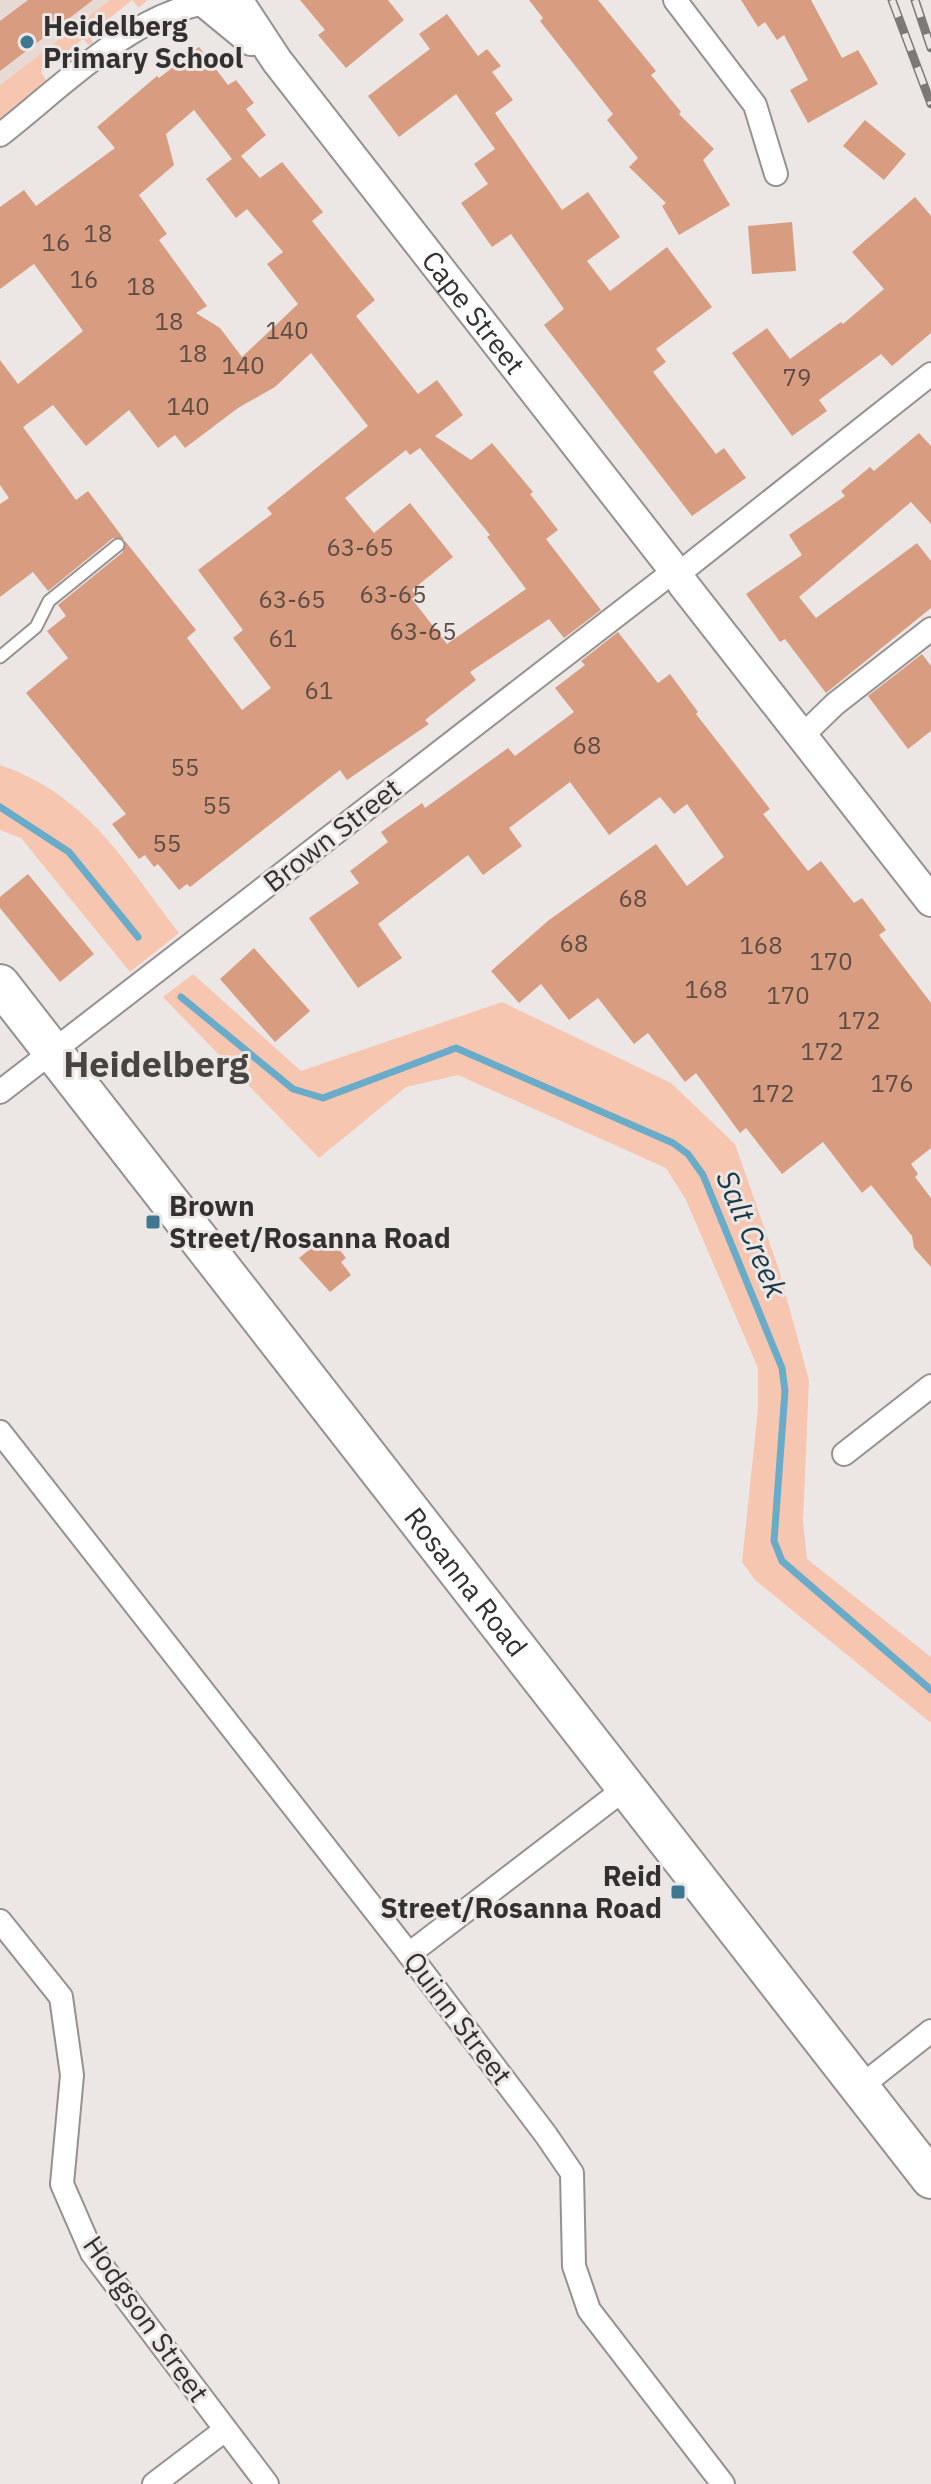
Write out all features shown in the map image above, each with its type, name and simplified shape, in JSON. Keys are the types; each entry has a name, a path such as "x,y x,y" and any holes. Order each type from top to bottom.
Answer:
{"highway":[{"name":"Rosanna Road","path":"0,984 931,2179"}],"street":[{"path":"141,25 157,0"},
{"name":"Cape Street","path":"237,0 277,61 931,901"},
{"path":"675,0 755,105 776,174"},
{"path":"0,135 141,25 170,11 202,2"},
{"name":"Cape Street","path":"202,2 277,61"},
{"name":"Brown Street","path":"0,1092 931,374"},
{"path":"802,736 835,704 931,629"},
{"path":"844,1454 931,1386"},
{"name":"Quinn Street","path":"0,1432 409,1954 572,2173 574,2266 589,2310 723,2484"},
{"path":"409,1954 627,1787"},
{"name":"Hodgson Street","path":"0,1921 61,1997 72,2075 62,2184 92,2253 267,2484"},
{"path":"860,2087 931,2031"},
{"path":"154,2484 225,2430"}],"lane":[{"path":"0,657 36,627 49,601 118,545"}],"shaded area":[{"name":"Heidelberg Primary School","path":"0,0 110,0 0,85"},
{"path":"110,0 132,0 90,34 93,43 89,45 83,39 41,72 47,82 0,119 0,85"},
{"path":"132,0 147,0 139,8"},
{"path":"0,765 58,794 81,813 122,857 179,933 130,972 21,838 0,830"},
{"path":"193,974 301,1071 502,1002 671,1083 735,1144 779,1270 809,1380 803,1521 807,1559 931,1657 931,1723 755,1580 742,1562 758,1409 758,1368 686,1200 666,1168 458,1075 406,1087 319,1158 163,997"}],"building":[{"name":"Heidelberg Primary School","path":"28,0 93,0 0,71 0,21"},
{"path":"300,0 388,0 404,20 346,68 318,35 325,30"},
{"path":"529,0 598,0 656,71 651,75 681,112 679,114 714,149 703,160 730,205 679,235 662,206 666,203 629,167 638,158 607,120 613,114 540,21 543,18"},
{"path":"741,0 811,0 842,58 858,50 878,84 808,123 790,90 808,80 784,35 777,40 765,22 758,27"},
{"path":"447,14 478,56 487,49 501,66 492,72 513,100 495,113 562,210 588,192 620,237 587,261 610,291 667,247 712,307 656,349 666,362 653,372 716,454 724,448 746,478 692,516 544,325 564,309 511,234 492,247 461,203 488,184 474,164 495,149 456,94 399,137 368,96 430,49 419,34"},
{"path":"199,47 228,85 236,80 254,103 246,109 266,135 241,156 260,178 282,162 323,212 312,221 375,300 356,316 418,394 437,380 463,415 435,436 471,460 492,443 533,492 530,494 558,530 546,539 601,610 564,638 549,619 470,672 476,680 425,720 429,724 347,780 340,770 190,887 187,884 179,890 158,864 154,867 145,855 139,859 112,824 126,814 26,693 68,658 47,631 66,616 58,605 123,552 125,541 196,630 187,638 242,710 271,688 233,638 243,630 198,570 272,514 267,508 368,426 311,353 275,387 238,408 185,448 175,435 158,448 129,410 86,446 53,405 23,427 76,500 88,491 124,539 113,538 48,591 33,572 0,597 0,504 9,498 0,485 0,360 18,384 83,331 34,264 0,289 0,207 24,190 36,206 115,148 97,127 157,76 159,78","holes":["194,110 232,159 206,179 236,218 247,209 283,252 267,264 298,304 242,357 220,328 196,313 207,306 159,240 167,234 139,195 174,165 166,134","420,448 490,535 487,537 526,589 447,644 412,599 416,596 412,590 453,557 410,503 374,533 345,498 406,450 410,455"]},
{"path":"865,120 906,154 884,180 843,146"},
{"path":"915,197 931,216 931,333 892,366 881,354 819,400 827,411 792,436 732,353 767,328 790,359 841,322 843,324 884,289 852,252"},
{"path":"792,222 796,271 752,274 748,226"},
{"path":"919,433 931,446 931,524 911,502 799,597 816,618 917,543 931,561 931,608 826,693 785,639 780,642 746,594 802,555 789,535 845,496 841,491 870,467 874,471"},
{"path":"618,632 658,683 670,674 698,712 696,714 770,809 763,814 808,871 821,861 854,903 862,898 886,930 879,935 931,1003 931,1148 911,1164 918,1174 915,1177 931,1198 931,1267 914,1248 912,1236 871,1185 862,1193 823,1142 782,1174 746,1128 740,1133 696,1073 685,1082 648,1033 634,1044 598,998 569,1020 541,984 519,1003 491,971 549,920 656,844 687,886 724,857 687,804 674,814 660,797 609,835 570,782 509,828 522,846 483,875 468,855 378,924 402,958 358,988 309,918 359,883 350,871 388,842 381,832 422,803 425,808 508,748 515,756 574,712 555,688 585,665 581,661"},
{"path":"922,654 931,666 931,731 908,749 868,696"},
{"path":"28,874 94,954 60,982 0,908 0,897"},
{"path":"254,948 310,1011 275,1042 220,979"},
{"path":"328,1235 346,1258 341,1262 351,1275 330,1292 299,1258"}],"waterway":[{"name":"Salt Creek","path":"0,807 69,852 138,937"},
{"name":"Salt Creek","path":"181,997 293,1089 323,1098 456,1048 673,1143 688,1154 703,1175 782,1368 785,1391 774,1541 782,1561 931,1690"}],"railway":[{"path":"892,0 931,104"},
{"path":"915,0 931,48"}],"place":[{"name":"Heidelberg Primary School","path":"27,42"},
{"name":"Brown Street/Rosanna Road","path":"153,1222"},
{"name":"Reid Street/Rosanna Road","path":"678,1892"}],"district":[{"name":"Heidelberg","path":"156,1064"}]}
